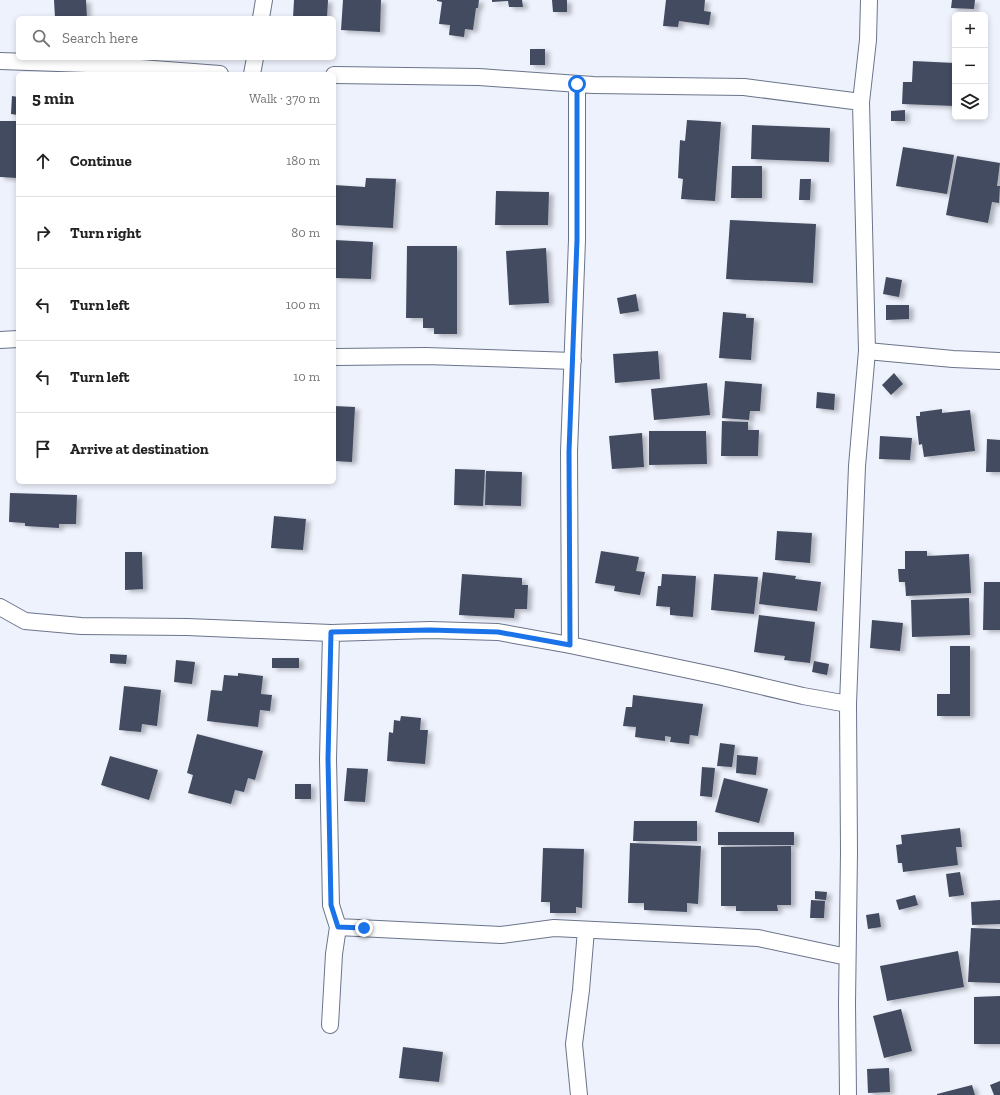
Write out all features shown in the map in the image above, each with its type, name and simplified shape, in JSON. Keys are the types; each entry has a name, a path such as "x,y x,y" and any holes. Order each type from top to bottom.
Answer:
{"street":[{"path":"261,16 264,0"},
{"path":"848,1095 848,704 857,466 867,351 862,102 868,40 869,0"},
{"path":"252,72 255,60"},
{"path":"0,61 87,64 193,72"},
{"path":"336,75 479,77 593,86 744,87 862,102"},
{"path":"570,645 569,452 577,240 577,84"},
{"path":"0,340 16,339"},
{"path":"867,351 953,359 1000,360"},
{"path":"336,357 426,356 573,361"},
{"path":"0,607 25,620 81,626 187,627 331,632 430,630 498,632 570,645 722,677 803,696 848,704"},
{"path":"330,1025 334,954 338,927 331,905 328,759 331,632"},
{"path":"338,927 501,935 554,928 758,938 847,958"},
{"path":"579,1095 574,1044 581,990 586,930"}],"building":[{"path":"54,0 86,0 87,16 55,16"},
{"path":"294,0 328,0 327,16 293,16"},
{"path":"343,0 381,0 380,32 341,30"},
{"path":"437,0 479,0 478,8 476,8 473,30 465,29 464,37 449,35 450,25 439,24 442,2"},
{"path":"492,0 522,0 523,7 509,7 508,1 492,2"},
{"path":"552,0 567,0 567,12 553,12"},
{"path":"666,0 705,0 704,11 711,12 709,25 679,21 678,27 663,26"},
{"path":"952,0 975,0 974,9 951,8"},
{"path":"530,49 545,49 545,65 530,65"},
{"path":"913,61 952,63 952,106 902,104 903,82 912,82"},
{"path":"12,96 16,97 16,115 11,114"},
{"path":"905,110 905,121 891,121 891,111"},
{"path":"687,120 721,122 715,201 681,199 683,179 678,178 680,140 685,141"},
{"path":"0,121 16,121 16,178 0,177"},
{"path":"752,125 830,128 829,162 751,159"},
{"path":"903,147 954,155 947,194 896,186"},
{"path":"957,156 1000,163 997,186 1000,186 999,203 992,202 988,223 946,215"},
{"path":"732,166 762,166 762,198 731,198"},
{"path":"366,178 396,179 393,228 336,225 336,185 365,187"},
{"path":"800,179 811,179 810,200 799,200"},
{"path":"496,191 549,192 548,225 495,225"},
{"path":"730,220 816,224 813,283 726,279"},
{"path":"336,240 373,242 371,279 336,278"},
{"path":"407,246 457,246 457,334 434,334 434,328 423,328 423,318 406,318"},
{"path":"546,248 549,303 509,305 506,251"},
{"path":"886,277 902,280 899,297 883,294"},
{"path":"636,294 639,311 620,314 617,298"},
{"path":"886,305 909,305 909,319 886,320"},
{"path":"723,312 746,314 746,318 754,318 751,360 719,358"},
{"path":"658,351 660,379 615,383 613,354"},
{"path":"894,373 903,384 891,395 882,385"},
{"path":"725,381 762,384 760,411 750,411 749,420 722,418"},
{"path":"707,383 710,415 654,420 651,389"},
{"path":"817,392 835,394 834,410 816,408"},
{"path":"336,406 355,407 352,462 336,461"},
{"path":"942,409 942,413 970,410 975,451 924,457 922,444 919,445 916,416 920,416 920,412"},
{"path":"722,421 748,422 748,430 759,430 758,456 721,456"},
{"path":"649,431 706,431 707,464 649,465"},
{"path":"642,433 644,467 612,469 609,436"},
{"path":"880,436 912,438 910,460 879,459"},
{"path":"987,439 1000,440 1000,472 986,472"},
{"path":"455,469 485,470 483,506 454,505"},
{"path":"486,471 522,472 521,506 485,505"},
{"path":"10,493 77,495 76,524 59,524 59,528 25,526 25,523 9,522"},
{"path":"274,516 306,519 303,550 271,548"},
{"path":"777,531 812,533 810,563 775,560"},
{"path":"601,551 639,557 636,571 645,572 640,595 614,591 615,586 595,583"},
{"path":"905,551 927,551 927,556 969,554 971,593 906,596 905,582 899,582 898,569 905,569"},
{"path":"125,552 142,552 143,589 125,590"},
{"path":"763,572 796,576 795,579 821,582 817,611 759,604"},
{"path":"462,574 522,578 522,585 528,585 527,609 515,609 514,618 459,615"},
{"path":"662,574 696,576 693,617 670,615 670,607 656,606 658,586 661,586"},
{"path":"714,574 758,577 754,614 711,610"},
{"path":"984,582 1000,582 1000,630 983,630"},
{"path":"969,598 970,635 912,637 911,600"},
{"path":"759,615 815,622 810,663 784,660 785,656 754,652"},
{"path":"872,620 903,623 900,651 870,648"},
{"path":"950,646 970,646 970,716 937,716 937,694 950,694"},
{"path":"110,654 127,655 126,664 110,663"},
{"path":"272,658 299,658 299,668 272,668"},
{"path":"176,660 195,662 192,684 174,682"},
{"path":"814,661 829,664 827,675 812,672"},
{"path":"238,673 263,676 261,694 272,695 270,711 260,710 258,727 207,721 211,690 222,691 224,675 238,676"},
{"path":"124,686 161,690 157,726 142,724 141,732 119,730"},
{"path":"633,695 703,704 698,736 690,735 689,744 670,742 671,737 665,736 665,741 635,737 636,727 623,726 626,707 632,707"},
{"path":"401,716 421,718 420,730 428,730 425,764 387,761 389,732 393,733 394,720 400,721"},
{"path":"197,734 263,751 255,780 248,778 244,792 235,790 231,804 188,793 193,775 187,773"},
{"path":"720,743 735,745 732,767 717,766"},
{"path":"737,755 758,757 756,775 736,773"},
{"path":"110,756 158,770 149,800 101,785"},
{"path":"702,767 715,768 712,797 700,796"},
{"path":"347,768 368,769 365,802 344,801"},
{"path":"724,778 768,789 759,823 715,812"},
{"path":"295,784 311,784 311,799 295,799"},
{"path":"634,821 697,821 697,841 633,841"},
{"path":"960,828 962,847 956,847 958,865 903,872 902,863 898,863 896,845 902,844 901,835"},
{"path":"718,832 794,832 794,845 718,845"},
{"path":"630,843 701,846 698,904 687,903 687,912 644,910 644,903 628,903"},
{"path":"791,846 791,905 777,905 778,911 736,911 736,906 721,906 721,847"},
{"path":"543,848 584,849 582,908 576,907 576,913 550,913 550,902 541,902"},
{"path":"960,872 964,895 949,897 946,874"},
{"path":"815,891 827,892 826,900 815,899"},
{"path":"915,895 918,905 899,910 896,900"},
{"path":"811,900 825,901 824,918 810,918"},
{"path":"1000,900 1000,924 972,925 971,902"},
{"path":"879,913 881,927 868,929 866,915"},
{"path":"971,928 1000,929 1000,983 968,982"},
{"path":"958,951 964,987 887,1001 880,966"},
{"path":"1000,996 1000,1044 974,1044 974,997"},
{"path":"901,1009 912,1051 884,1058 873,1016"},
{"path":"403,1047 443,1052 439,1082 399,1078"},
{"path":"889,1068 890,1092 868,1093 867,1069"},
{"path":"1000,1081 1000,1095 994,1095 990,1085"},
{"path":"972,1085 975,1095 937,1095 937,1094"}],"route":[{"path":"364,928 338,927 331,905 328,759 331,632 430,630 498,632 570,645 569,452 577,240 577,84"}]}
